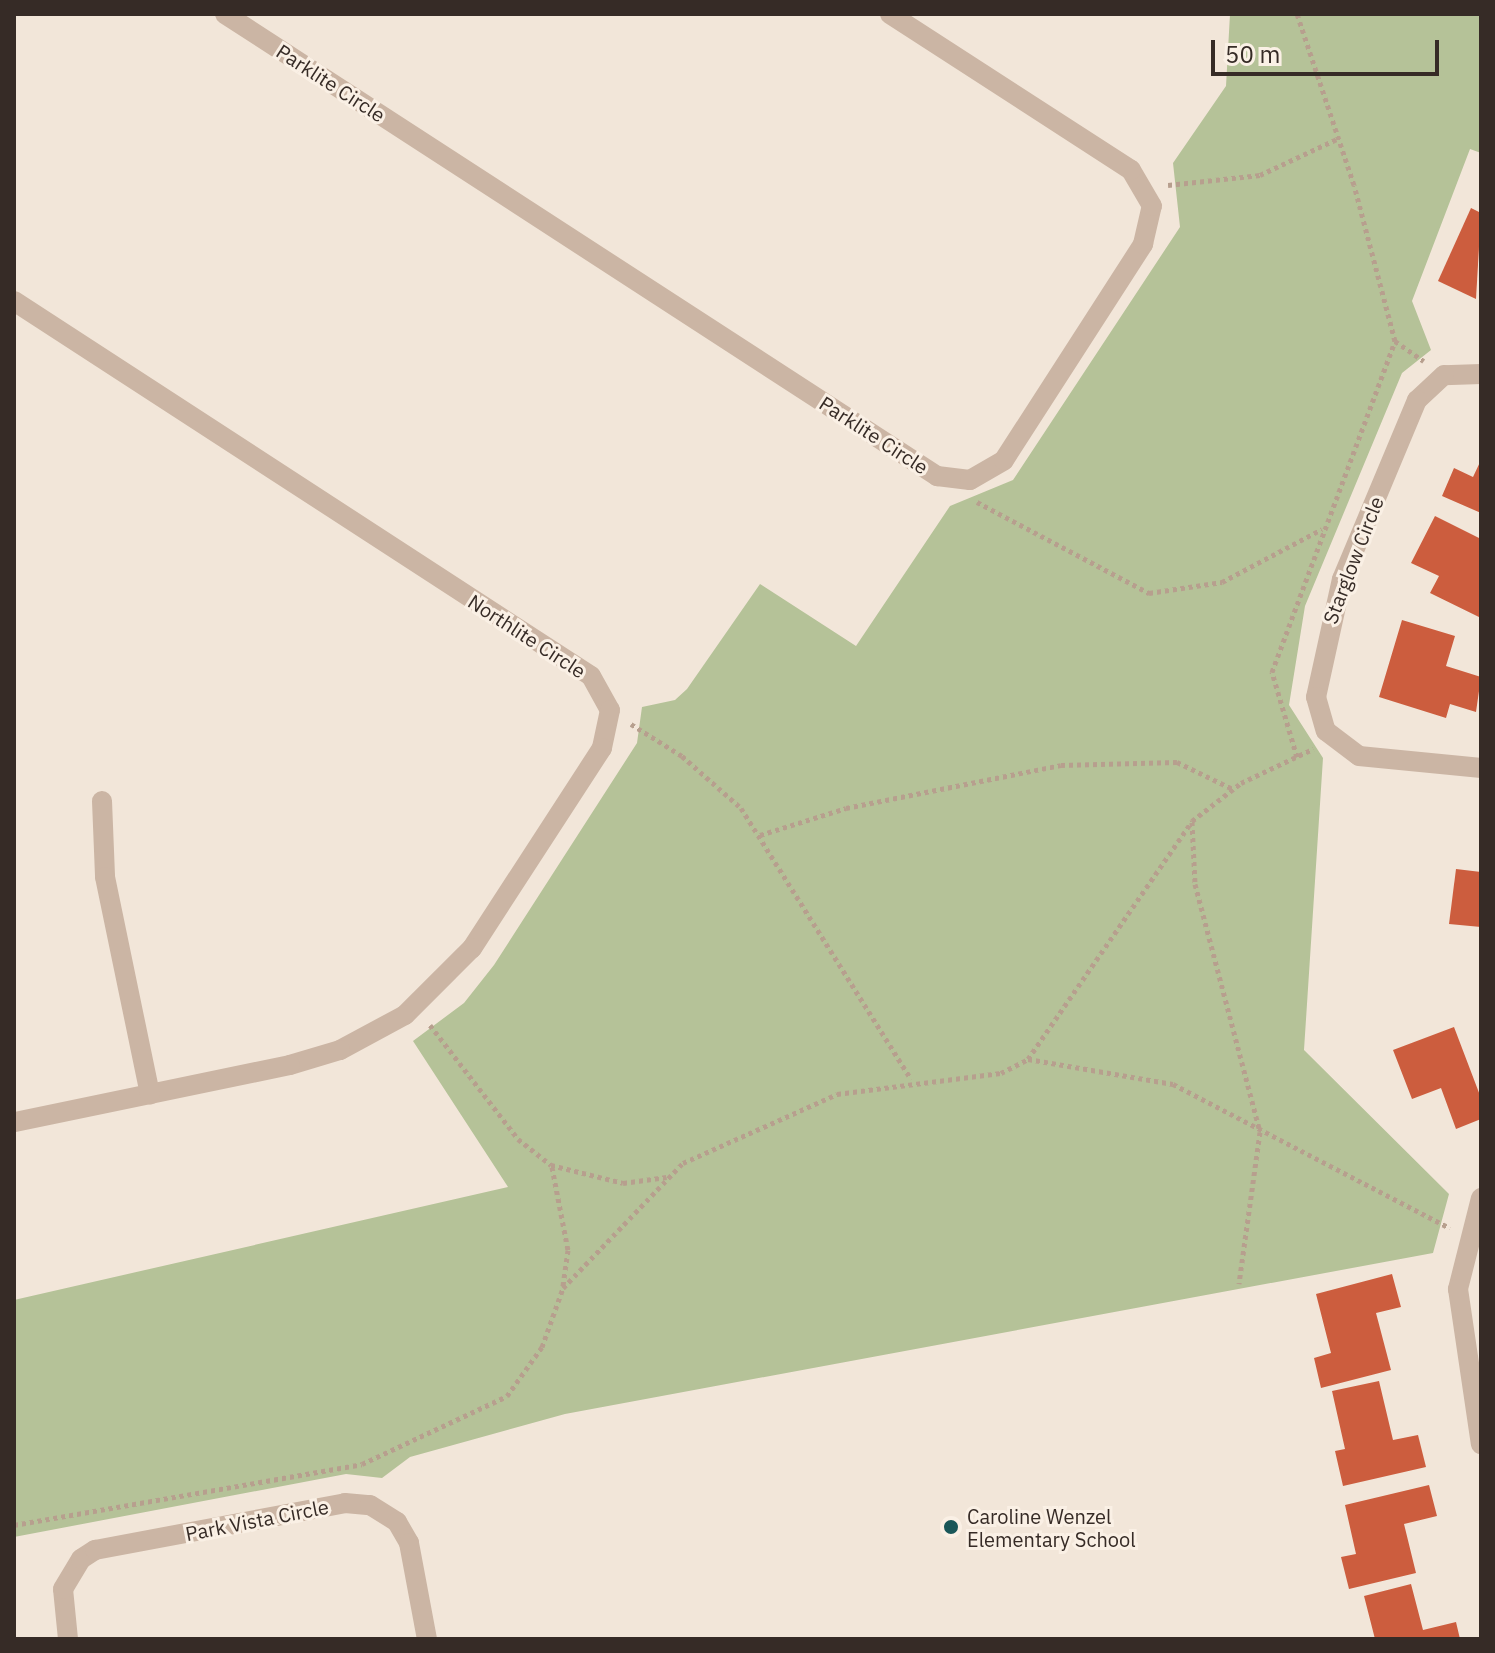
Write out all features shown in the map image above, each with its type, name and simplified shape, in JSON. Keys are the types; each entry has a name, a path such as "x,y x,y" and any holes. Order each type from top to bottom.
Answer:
{"street":[{"name":"Parklite Circle","path":"225,14 937,476 970,480 1004,460 1143,244 1152,206 1131,170 890,14"},
{"name":"Northlite Circle","path":"14,301 591,676 610,710 602,748 472,948 405,1015 340,1050 14,1122"},
{"path":"1444,375 1481,374"},
{"name":"Starglow Circle","path":"1444,375 1417,400 1342,579 1316,697 1326,731 1359,756 1481,768"},
{"path":"102,801 105,877 150,1094"},
{"path":"1481,1198 1458,1289 1481,1444"},
{"name":"Park Vista Circle","path":"68,1639 63,1589 81,1559 95,1550 345,1503 370,1505 397,1522 409,1543 427,1639"}],"path":[{"path":"563,1288 668,1176 727,1138 796,1110 911,1079 1001,1073 1028,1059 1192,821 1233,789 1297,757 1272,672 1322,529 1379,398 1395,341 1337,139 1297,14"},
{"path":"1172,185 1260,175 1337,139"},
{"path":"1395,341 1444,375"},
{"path":"971,498 1149,593 1222,582 1322,529"},
{"path":"639,730 682,756 760,835 911,1079"},
{"path":"760,835 846,808 1061,765 1177,762 1233,789"},
{"path":"1192,821 1195,884 1260,1132 1239,1284"},
{"path":"428,1023 518,1139 551,1165 623,1183 668,1176"},
{"path":"1028,1059 1173,1084 1437,1224"},
{"path":"14,1525 362,1464 439,1433 507,1396 542,1347 563,1288 568,1250 551,1165"}],"green space":[{"path":"1230,14 1481,14 1481,153 1470,149 1412,301 1431,350 1402,373 1305,606 1289,705 1323,758 1304,1050 1449,1194 1433,1253 565,1414 410,1457 382,1478 346,1474 14,1537 14,1300 508,1187 413,1041 464,1003 494,965 637,743 642,707 675,700 687,689 760,584 856,646 950,506 1013,480 1180,227 1173,163 1226,86"}],"building":[{"path":"1471,208 1481,213 1476,299 1438,281"},
{"path":"1481,460 1481,513 1442,496 1454,468 1473,477"},
{"path":"1435,516 1481,539 1481,618 1430,593 1439,576 1411,563"},
{"path":"1402,620 1455,636 1446,666 1481,677 1476,712 1450,704 1446,718 1379,697"},
{"path":"1456,869 1481,872 1481,927 1449,924"},
{"path":"1454,1027 1481,1098 1481,1119 1456,1129 1441,1088 1412,1099 1393,1050"},
{"path":"1392,1274 1401,1307 1376,1313 1391,1370 1321,1388 1314,1358 1331,1353 1316,1294"},
{"path":"1379,1381 1393,1440 1418,1435 1426,1467 1343,1486 1335,1451 1345,1449 1332,1391"},
{"path":"1429,1485 1437,1516 1404,1524 1416,1573 1349,1589 1341,1557 1356,1554 1345,1505"},
{"path":"1411,1584 1423,1630 1456,1622 1460,1639 1375,1639 1364,1596"}],"place":[{"name":"Caroline Wenzel Elementary School","path":"951,1527"}]}
